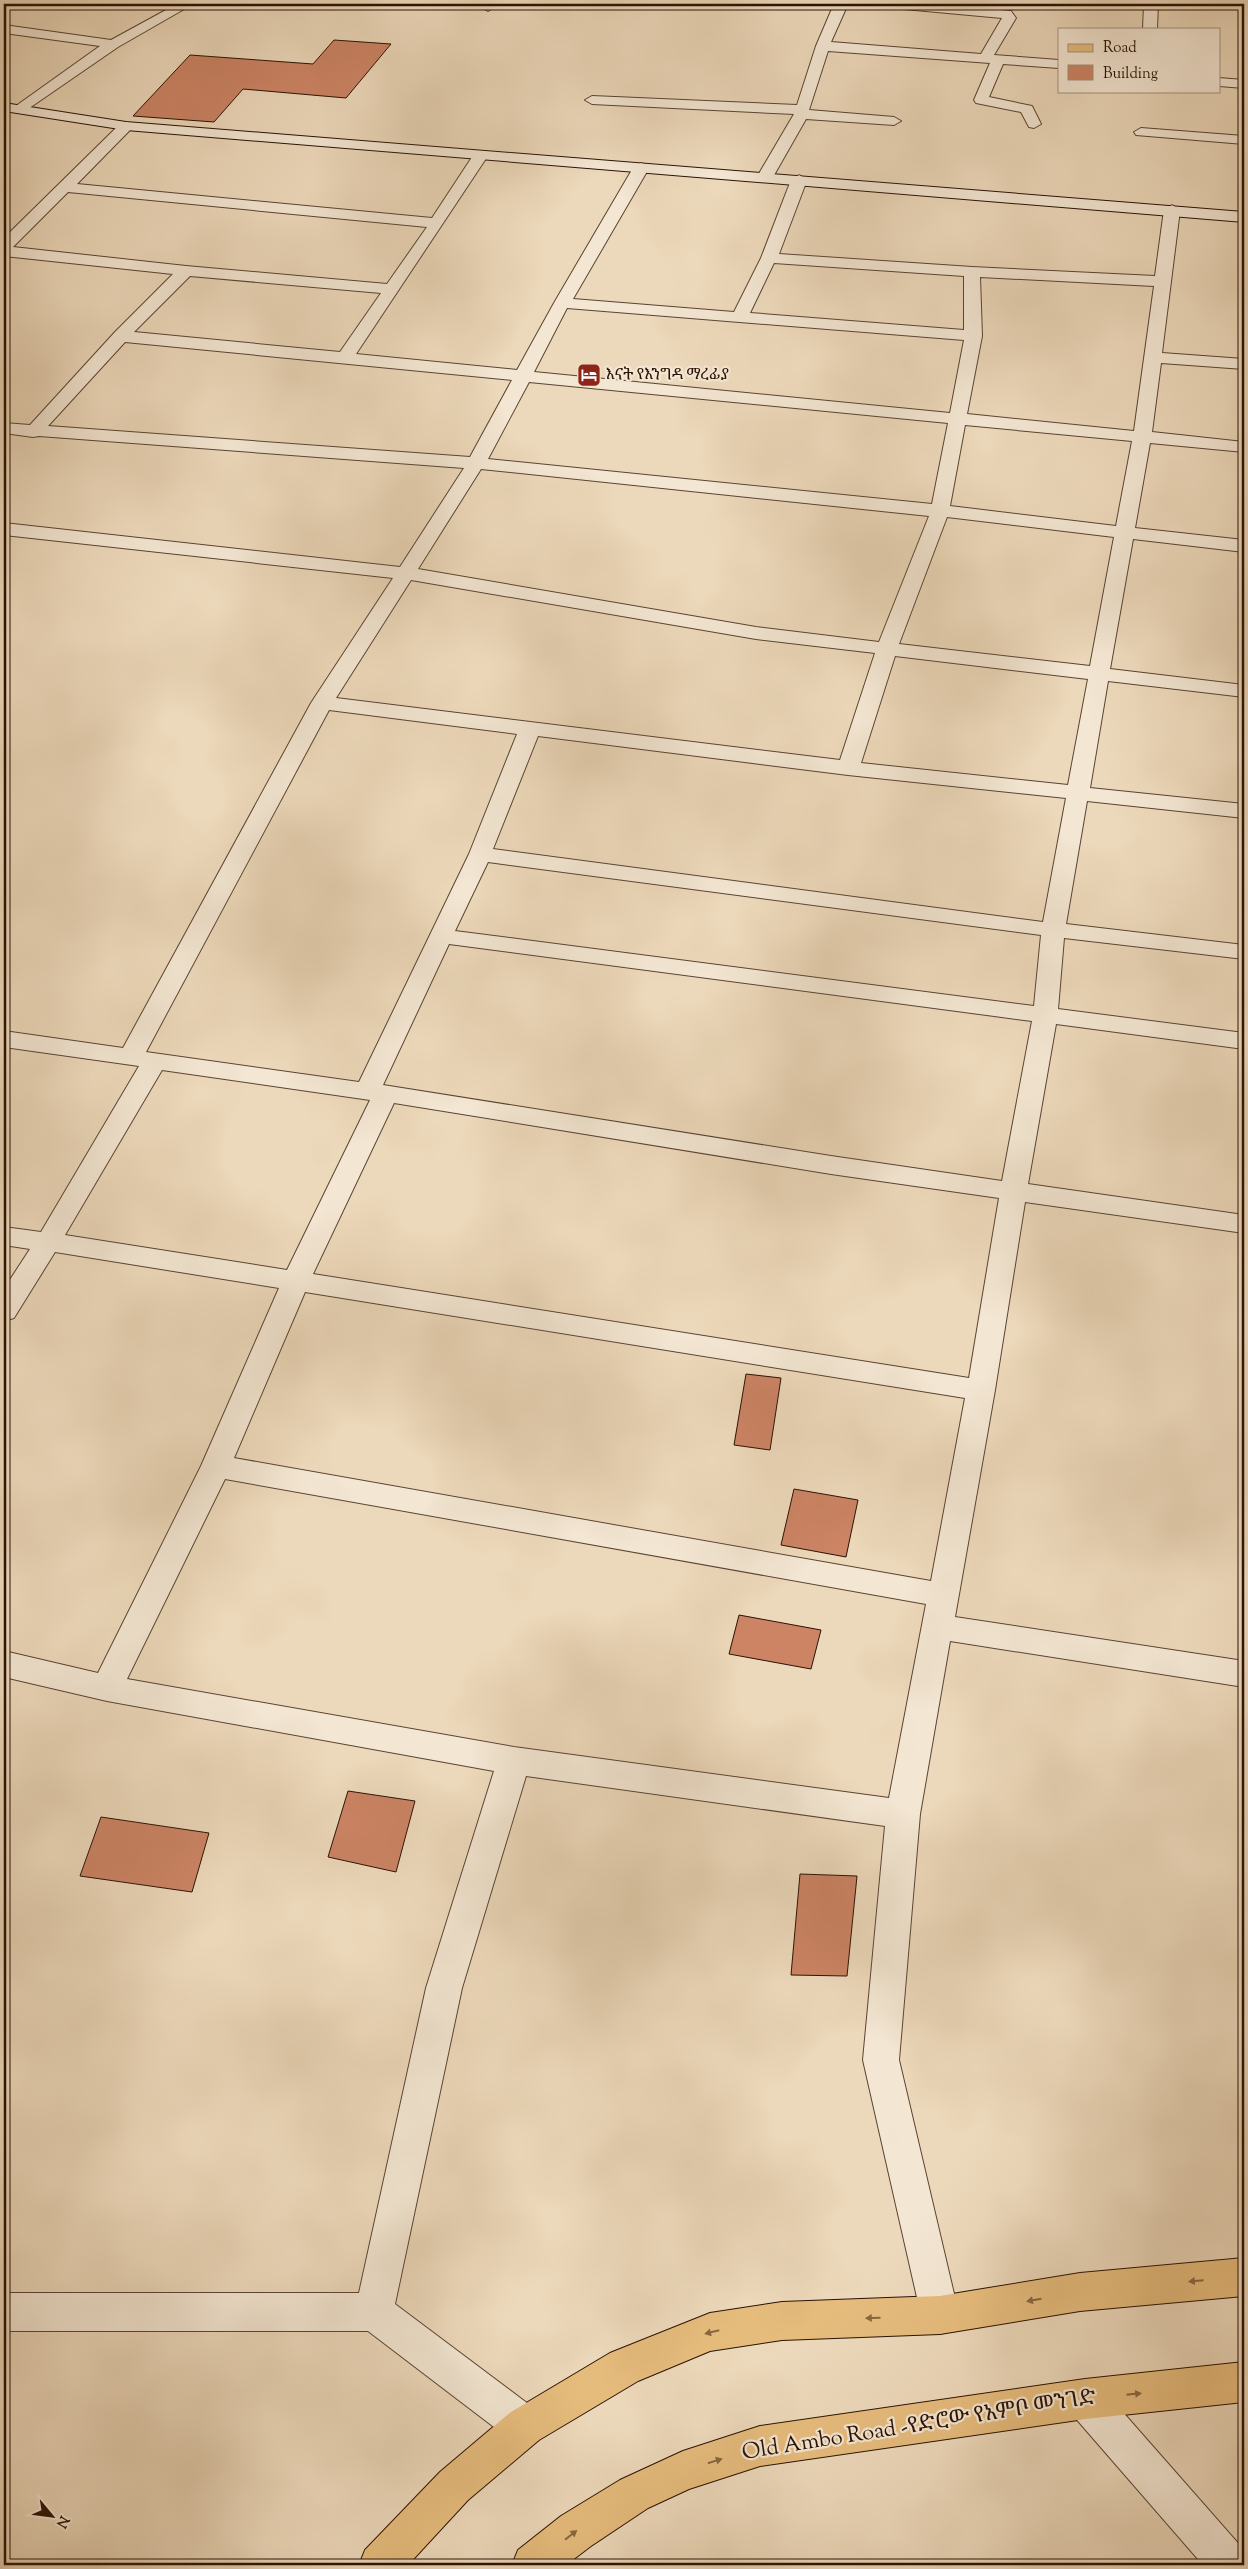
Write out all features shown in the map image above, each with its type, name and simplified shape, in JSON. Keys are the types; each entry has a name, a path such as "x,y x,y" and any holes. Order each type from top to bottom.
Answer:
{"main road":[{"path":"380,2565 454,2486 525,2426 624,2367 710,2332 782,2321 940,2315 1080,2292 1244,2277"},
{"name":"Old Ambo Road -የድሮው የአምቦ መንገድ","path":"533,2565 576,2531 634,2494 683,2472 760,2446 1085,2399 1244,2382"}],"street":[{"path":"20,108 113,44 186,4"},
{"path":"765,177 800,112 823,46 841,4"},
{"path":"893,4 1006,14 1008,18 992,58 981,100 1028,109 1034,124"},
{"path":"1150,28 1151,4"},
{"path":"1230,4 1244,6"},
{"path":"4,29 58,38 113,44"},
{"path":"14,45 58,38"},
{"path":"823,46 1058,64"},
{"path":"1220,82 1244,84"},
{"path":"592,100 800,112 894,121"},
{"path":"4,107 126,126 1244,217"},
{"path":"4,247 126,126"},
{"path":"1141,132 1244,140"},
{"path":"345,358 437,223 481,154"},
{"path":"4,1311 48,1242 322,703 476,463 562,303 641,168"},
{"path":"739,318 768,258 799,180"},
{"path":"64,187 437,223"},
{"path":"940,2315 881,2060 904,1814 981,1390 1013,1192 1045,1014 1053,930 1142,436 1172,210"},
{"path":"4,251 186,271 392,289"},
{"path":"768,258 972,272 1163,281"},
{"path":"33,432 121,336 186,271"},
{"path":"848,768 887,648 940,511 973,336 972,272"},
{"path":"562,303 973,336"},
{"path":"121,336 1244,447"},
{"path":"1153,356 1244,364"},
{"path":"4,428 33,432 476,463 940,511 1244,546"},
{"path":"4,529 404,573 756,633 1244,691"},
{"path":"322,703 848,768 1244,811"},
{"path":"107,1688 216,1466 442,936 480,854 530,728"},
{"path":"480,854 1053,930 1244,952"},
{"path":"442,936 1244,1040"},
{"path":"4,1039 376,1093 831,1165 1244,1224"},
{"path":"4,1236 981,1390"},
{"path":"216,1466 944,1595"},
{"path":"938,1627 1244,1674"},
{"path":"4,1664 107,1688 514,1761 904,1814"},
{"path":"374,2312 444,1988 514,1761"},
{"path":"4,2312 374,2312 525,2426"},
{"path":"1085,2399 1230,2565"}],"building":[{"path":"334,40 391,44 346,98 243,89 214,122 133,116 190,55 313,64"},
{"path":"746,1374 781,1378 770,1450 734,1445"},
{"path":"794,1489 858,1500 846,1557 781,1545"},
{"path":"739,1615 821,1630 811,1669 729,1654"},
{"path":"348,1791 415,1801 396,1872 328,1857"},
{"path":"101,1817 209,1833 192,1892 80,1876"},
{"path":"800,1874 857,1876 847,1976 791,1975"}],"place":[{"name":"እናት የእንግዳ ማረፊያ","path":"589,375"}]}
